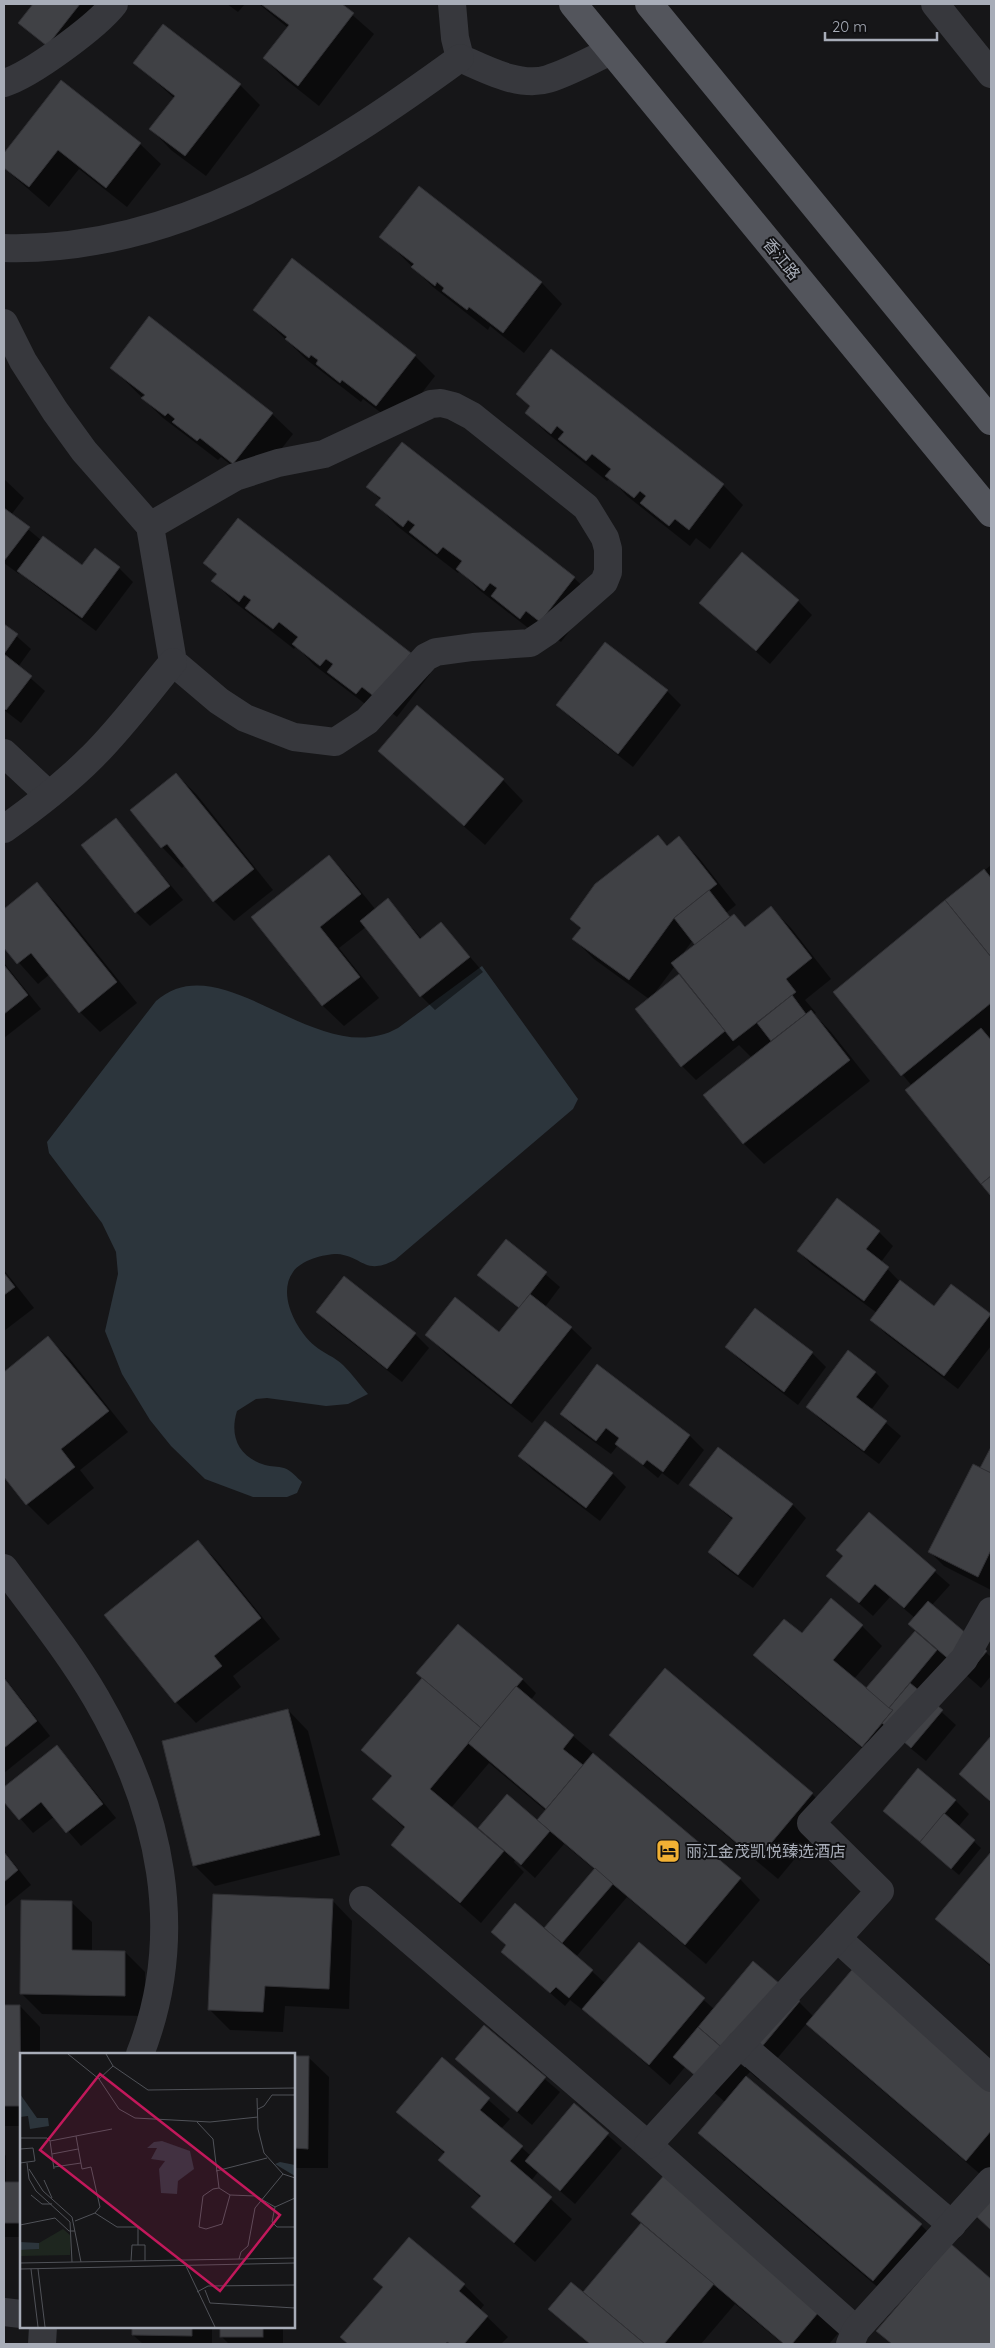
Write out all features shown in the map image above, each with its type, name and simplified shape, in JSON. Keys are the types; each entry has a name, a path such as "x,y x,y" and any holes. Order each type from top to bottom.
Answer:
{"main road":[{"name":"香江路","path":"573,4 991,514"},
{"path":"649,4 991,421"}],"street":[{"path":"4,83 32,71 104,16 114,4"},
{"path":"452,4 455,38 460,58"},
{"path":"935,4 991,74"},
{"path":"460,58 503,76 518,79 547,80 611,51"},
{"path":"4,248 59,246 105,239 151,228 196,214 232,198 336,143 400,102 460,58"},
{"path":"4,323 23,361 55,411 97,467 150,526 173,662 207,692 246,718 294,737 335,742 366,722 426,657 436,652 473,647 530,643 548,631 604,582 608,572 608,549 605,538 586,507 472,416 441,403 431,404 324,454 278,463 235,478 150,526"},
{"path":"4,829 49,795 93,757 117,731 173,662"},
{"path":"4,753 49,795"},
{"path":"4,1568 71,1659 96,1698 118,1740 136,1784 151,1829 162,1875 164,1941 155,2008 140,2053"},
{"path":"648,2145 880,1891 810,1823 964,1660 991,1611"},
{"path":"363,1900 648,2145 853,2337 991,2181"},
{"path":"837,1938 991,2078"},
{"path":"740,2044 952,2225"},
{"path":"4,2312 20,2314"},
{"path":"42,2344 43,2328"}],"shaded area":[{"path":"482,966 578,1099 573,1109 395,1260 377,1266 370,1266 346,1255 332,1254 313,1258 301,1264 293,1272 287,1291 288,1301 295,1321 301,1331 318,1348 343,1365 368,1394 348,1404 326,1406 267,1398 256,1399 237,1411 234,1429 238,1445 249,1457 256,1461 267,1466 284,1468 291,1472 302,1482 297,1493 287,1497 253,1497 205,1479 171,1446 150,1420 122,1374 105,1331 118,1274 116,1252 102,1223 49,1153 47,1142 156,1001 182,987 211,987 241,995 304,1024 336,1034 367,1037 398,1028"}],"building":[{"path":"33,4 80,4 47,46 18,23"},
{"path":"261,4 342,4 354,13 298,86 263,58 289,25"},
{"path":"163,24 241,84 185,156 149,129 175,96 133,63"},
{"path":"61,80 141,143 106,188 58,150 29,187 4,168 4,153"},
{"path":"419,186 542,282 503,333 469,307 467,310 442,291 444,288 437,282 435,286 411,267 414,264 379,237"},
{"path":"292,258 416,355 376,406 342,380 340,383 316,364 318,360 311,355 309,358 285,339 287,337 253,310"},
{"path":"149,316 273,413 233,464 200,438 197,441 172,422 175,419 168,413 165,416 141,398 145,395 110,368"},
{"path":"551,349 724,484 689,530 675,519 669,526 640,503 646,496 640,491 634,498 605,476 611,469 592,454 586,461 558,439 564,432 557,426 551,434 525,413 530,406 516,394"},
{"path":"402,442 575,577 540,622 526,611 520,619 491,596 497,588 490,583 484,591 456,569 462,561 443,547 437,554 409,532 415,525 408,520 403,527 375,505 381,498 366,487"},
{"path":"4,508 30,527 4,561"},
{"path":"238,518 411,653 376,698 362,687 356,694 327,672 333,664 326,659 320,666 292,644 298,637 279,622 273,629 245,608 251,600 244,595 239,602 211,581 217,574 203,563"},
{"path":"43,536 82,565 95,548 120,567 82,618 17,571"},
{"path":"742,552 799,600 756,651 699,603"},
{"path":"4,624 18,634 4,654"},
{"path":"605,642 668,690 618,754 556,705"},
{"path":"4,654 32,676 6,710 4,708"},
{"path":"417,705 504,779 464,826 378,751"},
{"path":"176,773 254,869 213,902 167,844 161,848 130,810"},
{"path":"116,818 170,886 135,913 81,845"},
{"path":"658,835 667,846 679,836 717,884 674,918 629,980 572,939 581,928 570,919 595,884"},
{"path":"329,855 361,894 320,927 360,977 322,1006 251,917"},
{"path":"984,869 991,878 991,957 945,900"},
{"path":"37,882 117,982 79,1013 31,953 17,964 4,948 4,909"},
{"path":"709,890 730,917 695,945 674,918"},
{"path":"388,898 420,939 441,922 470,957 420,997 360,921"},
{"path":"945,900 991,957 991,1003 901,1076 833,992"},
{"path":"771,906 812,958 786,979 796,992 733,1041 671,963 734,914 745,927"},
{"path":"4,965 28,995 4,1014"},
{"path":"679,974 725,1031 681,1067 635,1009"},
{"path":"792,995 806,1014 771,1041 757,1023"},
{"path":"811,1010 850,1060 743,1144 703,1095"},
{"path":"981,1028 991,1040 991,1176 981,1184 905,1090"},
{"path":"991,1176 991,1196 981,1184"},
{"path":"837,1198 880,1231 866,1249 889,1267 864,1301 797,1251"},
{"path":"506,1239 547,1272 519,1308 477,1275"},
{"path":"4,1273 15,1287 4,1295"},
{"path":"344,1276 416,1333 387,1369 316,1312"},
{"path":"900,1280 934,1306 951,1284 991,1314 944,1376 870,1320"},
{"path":"530,1294 572,1327 511,1404 425,1335 455,1297 499,1332"},
{"path":"755,1308 813,1352 784,1392 725,1347"},
{"path":"48,1336 109,1411 61,1449 75,1467 26,1505 4,1477 4,1372"},
{"path":"848,1350 876,1372 856,1397 887,1421 864,1451 806,1407"},
{"path":"597,1364 690,1435 663,1472 647,1460 643,1465 615,1444 619,1438 606,1428 596,1441 560,1414"},
{"path":"545,1421 613,1473 586,1508 518,1456"},
{"path":"718,1447 793,1504 738,1575 708,1552 733,1518 689,1485"},
{"path":"991,1447 991,1473 980,1468"},
{"path":"973,1464 991,1473 991,1550 978,1577 928,1552"},
{"path":"869,1512 936,1570 904,1608 875,1584 859,1603 826,1576 843,1556 836,1550"},
{"path":"198,1540 261,1618 214,1656 222,1666 175,1703 104,1615"},
{"path":"831,1598 863,1625 833,1660 893,1710 862,1747 753,1655 784,1619 802,1633"},
{"path":"928,1601 987,1651 967,1675 908,1624"},
{"path":"458,1624 523,1679 481,1728 416,1673"},
{"path":"915,1631 937,1650 889,1708 866,1688"},
{"path":"665,1668 813,1793 757,1860 609,1735"},
{"path":"4,1678 37,1721 4,1748"},
{"path":"422,1678 481,1728 430,1789 504,1851 460,1903 391,1845 405,1827 372,1799 392,1776 361,1750"},
{"path":"910,1683 943,1710 911,1748 882,1723 893,1710 889,1708"},
{"path":"516,1686 574,1735 563,1749 583,1765 546,1809 468,1743"},
{"path":"288,1709 320,1835 193,1866 162,1741"},
{"path":"991,1736 991,1802 959,1774"},
{"path":"57,1745 103,1804 66,1833 41,1802 19,1820 4,1802 4,1787"},
{"path":"593,1753 741,1878 685,1945 537,1820"},
{"path":"918,1768 956,1800 920,1842 883,1811"},
{"path":"507,1794 550,1831 521,1865 478,1828"},
{"path":"944,1813 975,1840 951,1869 920,1842"},
{"path":"4,1852 18,1870 4,1882"},
{"path":"991,1852 991,1965 935,1919"},
{"path":"595,1868 613,1884 562,1943 544,1928"},
{"path":"213,1894 333,1899 329,1989 265,1986 263,2012 208,2010"},
{"path":"21,1900 72,1901 72,1950 125,1951 125,1996 20,1994"},
{"path":"515,1903 593,1970 569,1998 556,1987 550,1993 501,1952 506,1945 491,1932"},
{"path":"639,1942 705,1998 649,2065 582,2009"},
{"path":"753,1961 800,2001 745,2067 698,2027"},
{"path":"856,1965 991,2081 991,2131 966,2161 806,2024"},
{"path":"4,2005 20,2005 20,2106 4,2106"},
{"path":"484,2025 546,2077 517,2112 455,2059"},
{"path":"698,2027 735,2059 710,2088 673,2057"},
{"path":"295,2056 309,2056 308,2149 295,2148"},
{"path":"442,2057 490,2098 480,2110 523,2146 510,2161 552,2197 514,2243 471,2207 481,2196 438,2160 445,2152 396,2112"},
{"path":"746,2076 922,2224 873,2281 698,2133"},
{"path":"574,2103 609,2133 560,2191 525,2161"},
{"path":"671,2167 828,2301 792,2344 784,2344 631,2214"},
{"path":"4,2182 20,2182 20,2223 4,2223"},
{"path":"991,2197 991,2230 975,2215"},
{"path":"641,2223 714,2284 664,2344 645,2344 583,2292"},
{"path":"409,2237 465,2284 459,2291 488,2316 464,2344 450,2344 447,2342 445,2344 348,2344 340,2337 383,2287 373,2279"},
{"path":"951,2244 991,2279 991,2344 892,2344 876,2331"},
{"path":"571,2282 645,2344 590,2344 548,2309"},
{"path":"132,2328 192,2328 192,2336 132,2335"},
{"path":"220,2328 263,2328 263,2337 220,2337"}],"place":[{"name":"丽江金茂凯悦臻选酒店","path":"668,1851"}]}
